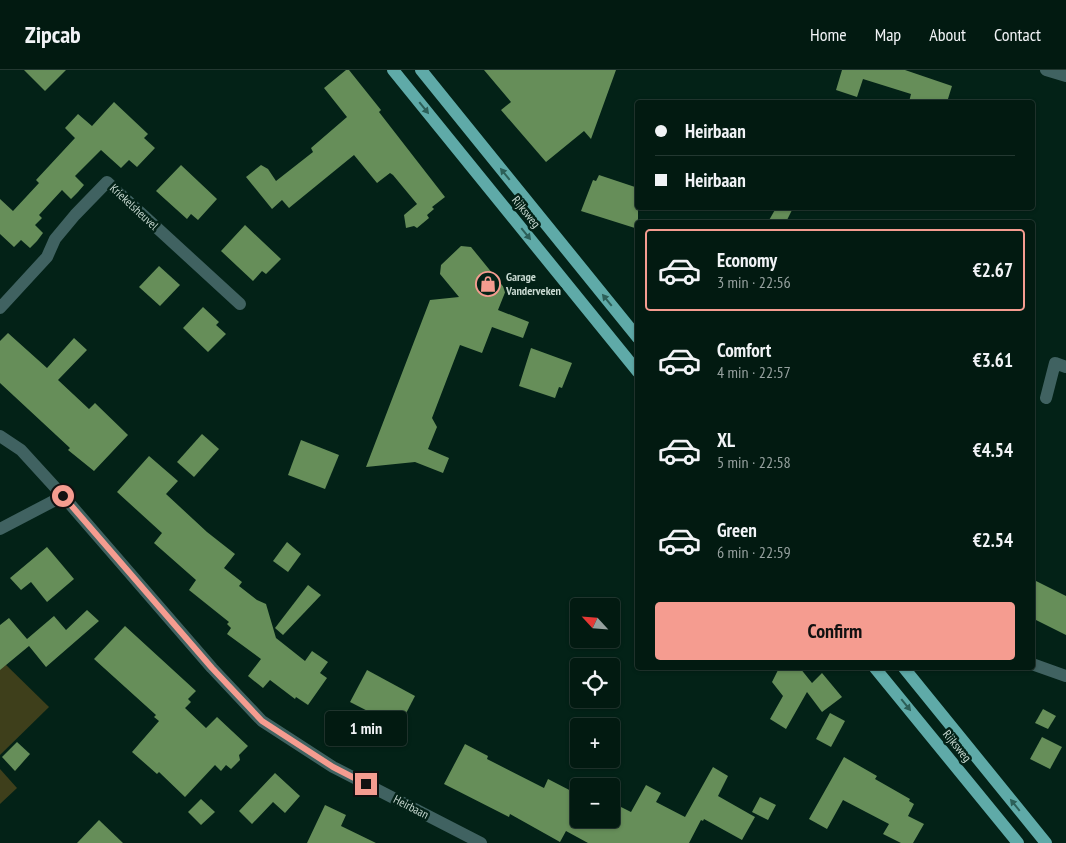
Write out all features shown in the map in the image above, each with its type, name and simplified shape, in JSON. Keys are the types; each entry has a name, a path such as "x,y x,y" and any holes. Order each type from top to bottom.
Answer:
{"main road":[{"name":"Rijksweg","path":"393,70 635,368"},
{"name":"Rijksweg","path":"421,70 635,334"},
{"name":"Rijksweg","path":"877,670 1018,843"},
{"name":"Rijksweg","path":"906,670 1046,843"}],"street":[{"path":"1046,70 1066,76"},
{"name":"Kriekelsheuvel","path":"0,308 47,257 55,239 75,215 107,182 240,304"},
{"path":"1046,398 1055,363 1066,366"},
{"name":"Heirbaan","path":"0,436 21,450 212,668 262,721 333,767 481,843"},
{"path":"0,529 63,496"},
{"path":"1035,665 1066,676"}],"shaded area":[{"path":"2,661 49,707 0,755 0,663"},
{"path":"0,769 17,788 0,804"}],"building":[{"path":"24,70 66,70 45,91"},
{"path":"346,70 349,70 381,110 379,112 445,197 432,207 434,209 427,215 429,218 417,228 414,226 406,228 404,215 417,204 393,175 390,173 377,183 354,155 289,208 282,200 272,209 246,177 261,165 268,169 276,181 313,152 311,148 347,117 324,88"},
{"path":"484,70 616,70 591,139 584,131 546,162 501,110 511,102"},
{"path":"842,70 905,70 952,86 948,100 910,100 911,94 863,79 857,97 836,90"},
{"path":"114,102 148,134 144,138 155,148 137,167 129,160 121,168 101,150 75,176 84,185 78,192 71,199 62,190 39,215 42,218 35,225 43,233 37,241 30,248 21,240 14,247 0,234 0,199 13,211 39,183 36,180 75,138 65,128 78,114 92,126"},
{"path":"181,165 217,199 198,220 191,214 187,219 156,191"},
{"path":"599,175 635,187 635,210 638,210 638,220 635,220 635,228 581,211 593,180 596,181"},
{"path":"775,210 792,210 787,220 769,220"},
{"path":"245,225 281,259 266,274 262,271 253,281 221,251"},
{"path":"461,246 471,247 506,290 498,310 529,322 523,338 492,327 482,353 460,345 432,418 437,427 428,449 449,458 443,473 415,462 366,467 430,300 459,297 440,274 441,265"},
{"path":"159,266 180,285 160,306 139,287"},
{"path":"203,307 219,322 216,325 226,334 208,352 183,328"},
{"path":"8,333 47,368 74,338 87,350 58,380 89,409 95,403 128,435 94,471 68,450 70,448 0,383 0,341"},
{"path":"531,348 572,363 562,388 559,387 555,398 519,386"},
{"path":"202,434 219,449 194,477 177,462"},
{"path":"301,440 339,455 325,489 288,475"},
{"path":"149,456 178,481 166,494 207,532 235,554 224,568 242,582 239,586 257,600 266,604 276,638 305,661 312,651 328,662 320,673 327,678 308,705 296,697 295,699 270,680 263,688 248,676 261,659 227,634 231,628 227,624 229,622 189,590 196,580 154,543 162,533 117,492"},
{"path":"287,542 301,554 288,572 273,561"},
{"path":"47,547 74,579 47,602 31,582 21,590 10,578"},
{"path":"1035,580 1066,596 1066,635 1035,620"},
{"path":"308,585 321,595 283,635 275,628"},
{"path":"87,610 99,621 46,667 29,646 0,670 0,625 9,618 27,639 54,616 66,630"},
{"path":"125,626 196,691 188,699 191,702 185,708 206,728 217,717 248,746 239,755 240,760 231,769 226,765 221,771 215,765 185,797 159,772 157,774 132,752 159,721 154,717 156,715 94,659"},
{"path":"367,670 415,696 399,727 350,702"},
{"path":"778,670 802,670 812,683 822,673 842,697 822,712 807,692 786,729 770,719 783,696 772,682"},
{"path":"1043,709 1056,716 1048,729 1035,723"},
{"path":"830,713 845,721 831,747 816,739"},
{"path":"1042,737 1062,747 1050,769 1030,759"},
{"path":"17,742 30,754 15,771 2,757"},
{"path":"465,744 488,756 487,759 544,788 548,779 570,790 570,828 620,828 620,806 631,812 646,785 661,793 656,802 685,817 713,767 728,776 718,796 755,817 742,840 704,819 703,821 701,820 689,843 588,843 566,831 560,842 510,814 509,817 444,784"},
{"path":"844,757 877,776 875,779 910,799 909,801 914,804 908,816 924,824 913,843 901,843 883,834 889,824 843,800 827,829 809,819"},
{"path":"275,773 300,796 285,813 273,802 252,824 239,811"},
{"path":"760,797 776,805 768,820 752,812"},
{"path":"201,799 215,812 201,825 188,812"},
{"path":"325,805 346,815 341,826 376,843 307,843"},
{"path":"99,820 123,843 77,843"}],"place":[{"name":"Garage Vanderveken","path":"488,284"}],"route":[{"path":"63,496 212,668 262,721 333,767 366,784"}]}
